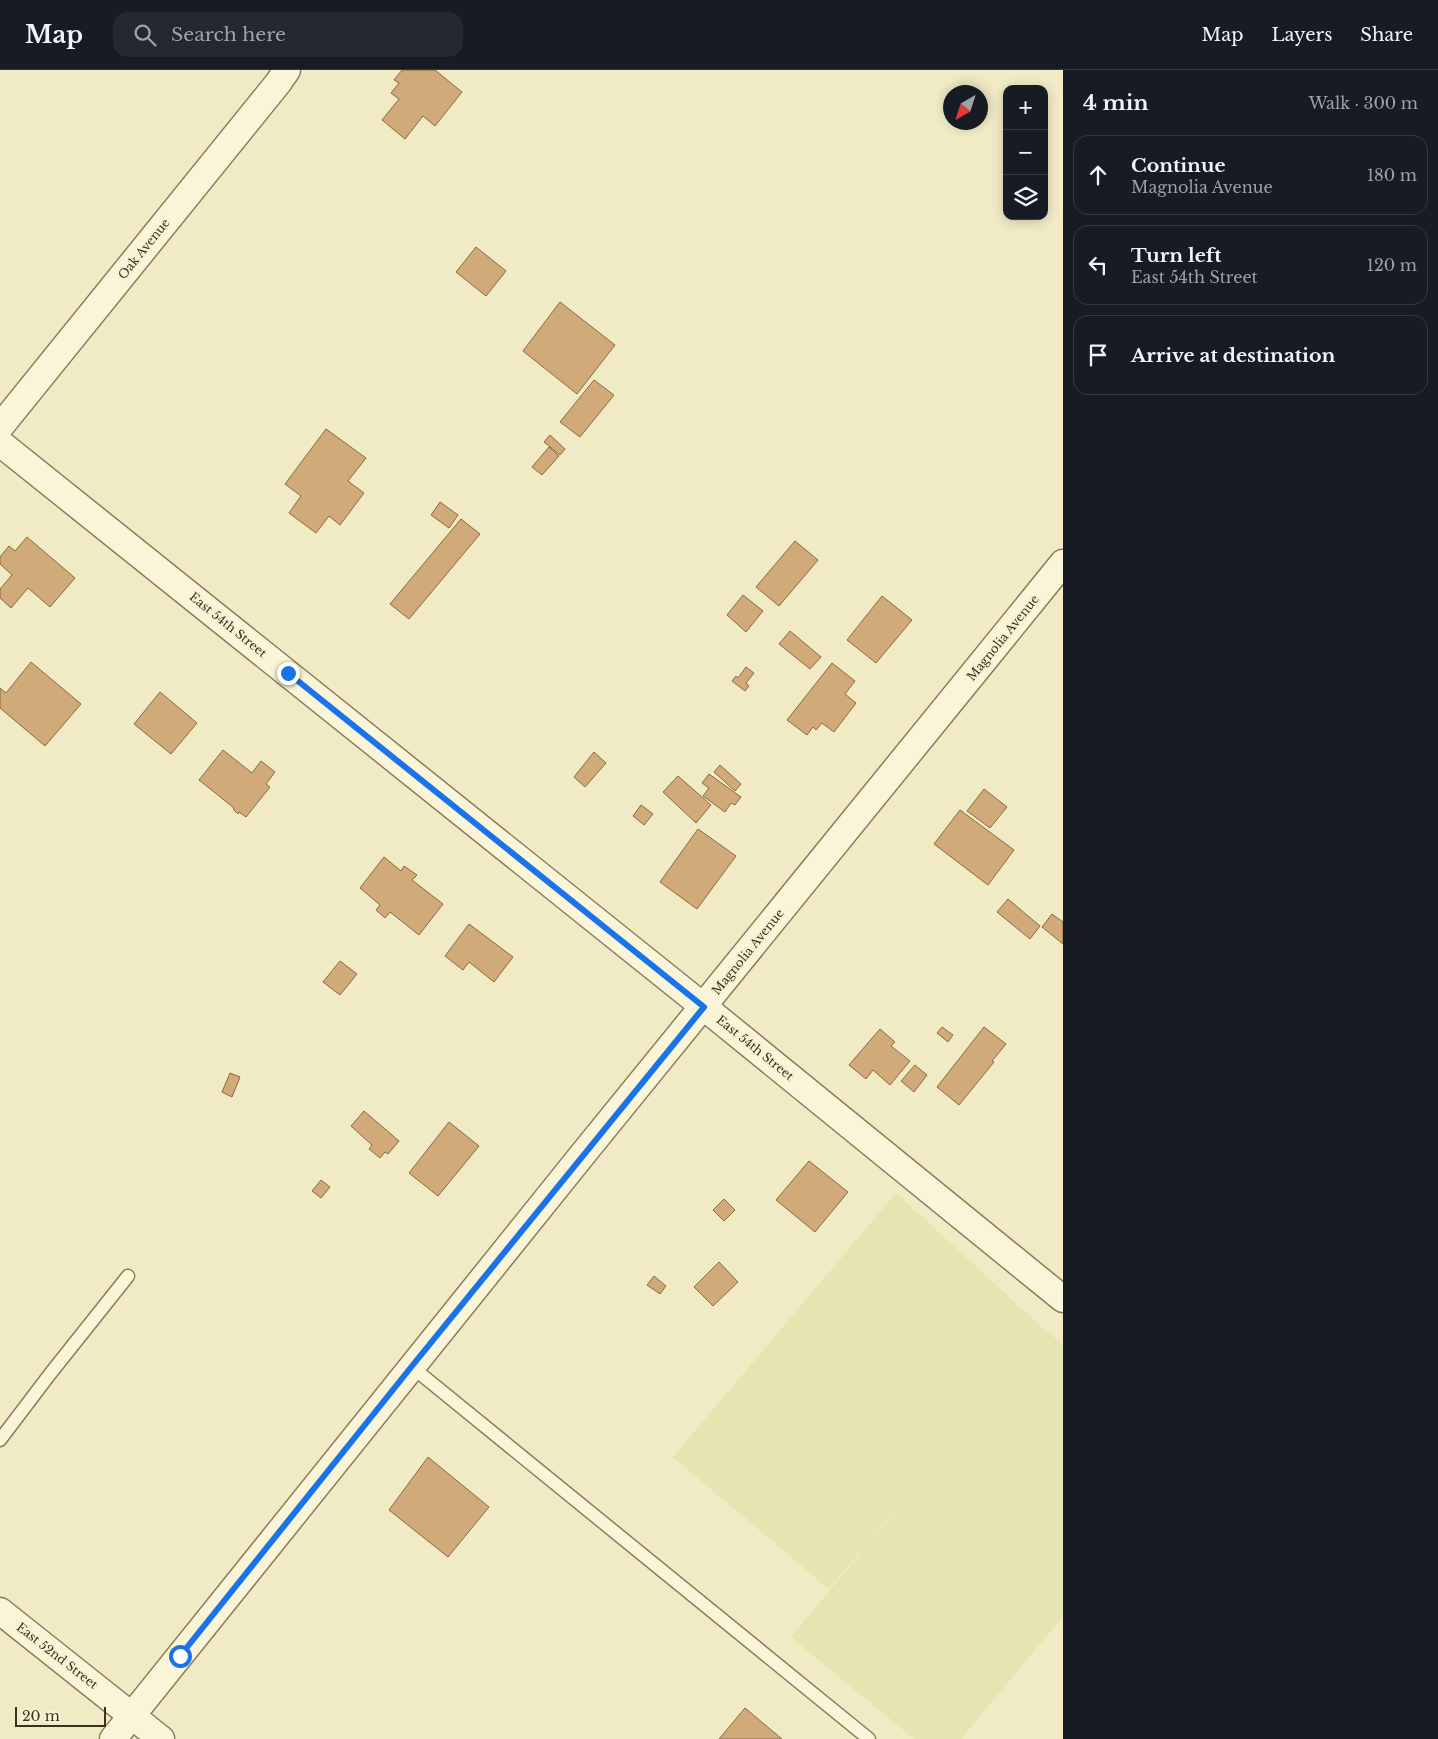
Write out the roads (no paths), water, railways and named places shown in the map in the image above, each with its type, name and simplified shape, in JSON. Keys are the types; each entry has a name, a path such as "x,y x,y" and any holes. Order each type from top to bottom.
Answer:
{"street":[{"name":"Oak Avenue","path":"0,426 278,83 286,70"},
{"name":"East 54th Street","path":"0,443 704,1007 1063,1299"},
{"name":"Magnolia Avenue","path":"113,1739 412,1366 1063,563"},
{"name":"East 52nd Street","path":"0,1611 161,1739"}],"lane":[{"path":"0,1440 128,1276"},
{"path":"412,1366 869,1739"}]}
